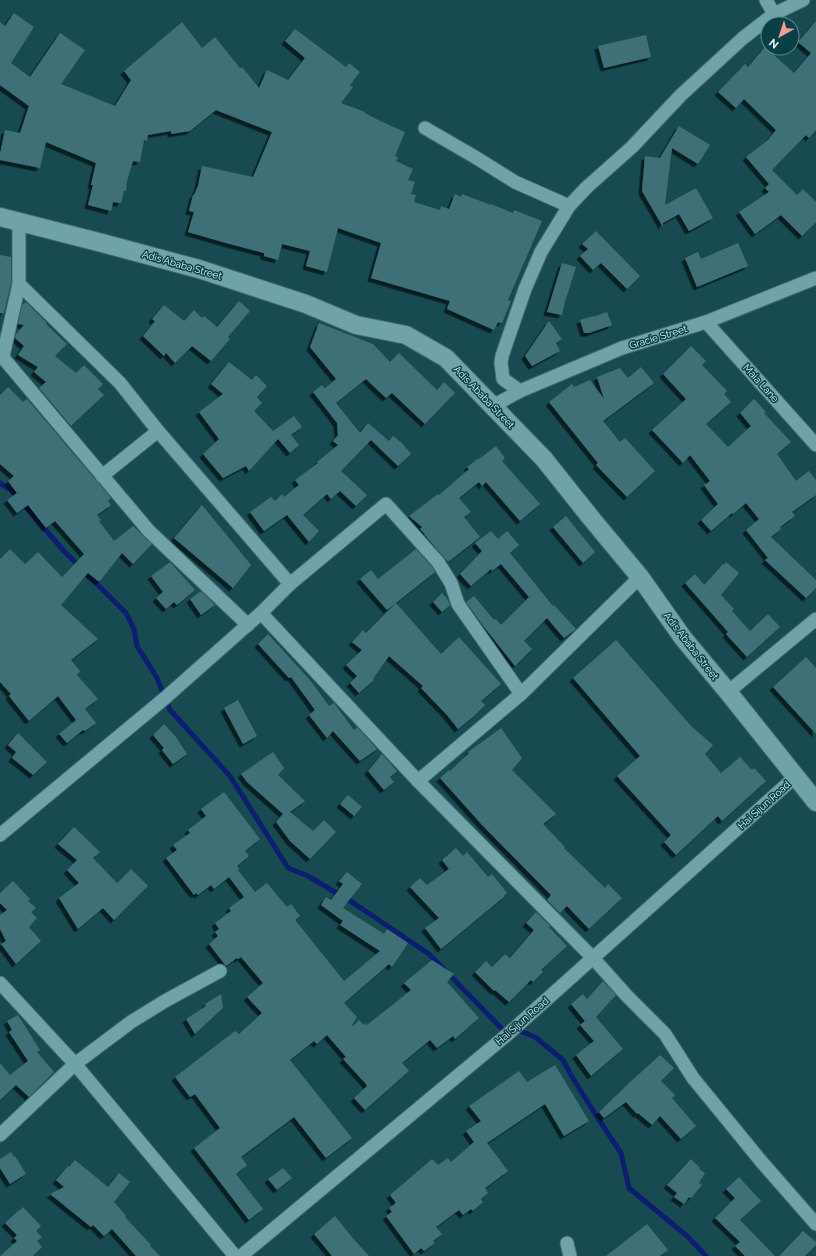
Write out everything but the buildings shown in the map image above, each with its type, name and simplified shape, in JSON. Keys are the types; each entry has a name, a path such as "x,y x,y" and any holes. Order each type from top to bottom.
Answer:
{"street":[{"path":"766,0 774,14"},
{"path":"520,391 503,379 501,363 502,356 525,289 541,252 569,206 587,187 632,147 681,95 744,38 774,14 803,0"},
{"path":"425,128 515,182 569,206"},
{"name":"Adis Ababa Street","path":"0,217 199,269 306,304 356,324 406,335 446,358 544,460 640,577 683,638 816,802"},
{"path":"19,222 19,284 4,356 5,360 149,531 248,625"},
{"name":"Gracie Street","path":"493,406 520,391 622,348 706,322 816,278"},
{"path":"19,284 120,383 158,431 290,584"},
{"name":"Maia Lane","path":"706,322 816,445"},
{"path":"102,476 158,431"},
{"path":"0,835 165,698 248,625 290,584 386,504 438,562 451,583 458,604 521,694"},
{"path":"418,781 521,694 640,577"},
{"path":"261,613 418,781 593,958 627,996 665,1034 692,1078 760,1160 816,1224"},
{"path":"728,692 816,618"},
{"name":"Hai Sijun Road","path":"241,1256 508,1034 795,777"},
{"path":"0,1135 75,1064 131,1022 165,1001 220,971"},
{"path":"0,983 75,1064 235,1256"},
{"path":"567,1242 570,1256"}],"waterway":[{"path":"0,483 12,491 64,551 126,613 134,629 137,646 157,678 170,710 230,776 288,868 308,876 355,904 429,954 507,1034"},
{"path":"515,1032 520,1031 535,1037 563,1060 597,1117 621,1153 629,1188 687,1236 706,1256"}]}
